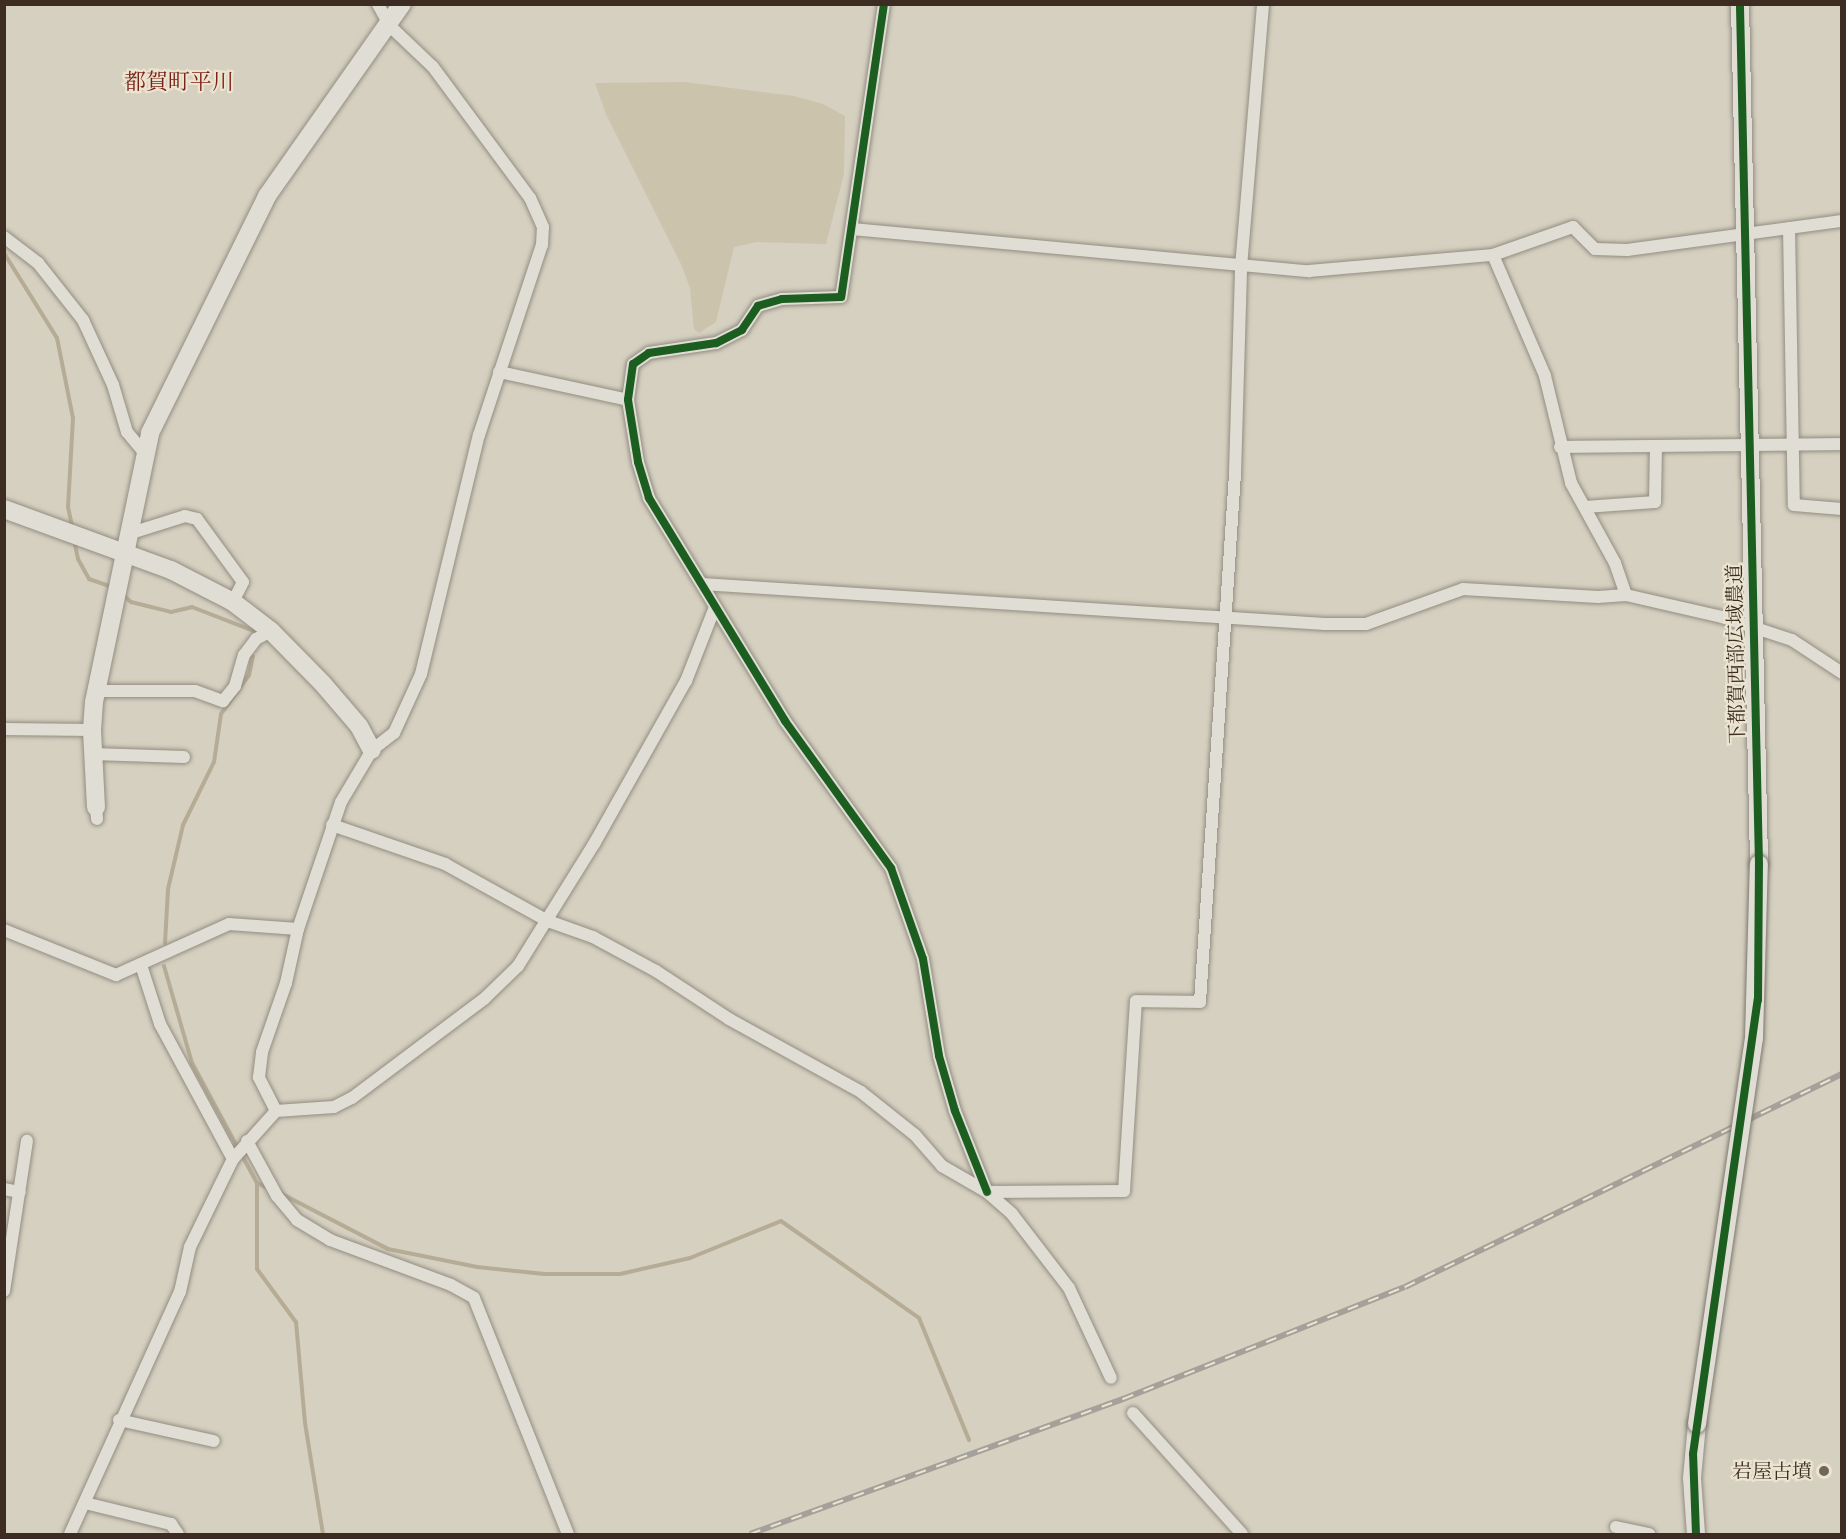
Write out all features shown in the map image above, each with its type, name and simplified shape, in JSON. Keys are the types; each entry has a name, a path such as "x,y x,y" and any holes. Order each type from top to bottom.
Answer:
{"street":[{"path":"276,1111 259,1077 262,1052 286,983 298,929 332,825 356,773 372,750 394,733 421,674 479,435 542,245 543,227 530,198 433,67 390,26 378,4"},
{"path":"97,813 92,730 97,691 144,452 160,408 267,196 390,26 402,4"},
{"path":"884,4 841,297 774,301 758,306 741,330 716,343 649,353 633,364 628,400 638,462 648,498 785,721 891,868 923,959 939,1056 955,1111 987,1192"},
{"path":"987,1192 1120,1194 1126,1187 1136,1001 1200,1002 1227,619 1241,267 1263,4"},
{"name":"下都賀西部広域農道","path":"1696,1534 1692,1478 1697,1424 1755,1028 1759,864 1747,443 1740,4"},
{"path":"852,229 1241,267 1309,271 1493,255 1574,226 1594,249 1627,250 1842,221"},
{"path":"1789,228 1794,505 1842,509"},
{"path":"4,237 38,263 83,320 113,385 127,432 144,452"},
{"path":"1493,255 1545,376 1560,447 1571,483 1615,563 1626,595"},
{"path":"499,372 628,400"},
{"path":"1560,447 1747,443 1842,444"},
{"path":"1585,507 1655,502 1656,446"},
{"path":"4,509 171,570 233,602 271,631 352,718 372,750"},
{"path":"128,534 185,516 197,519 243,582 233,602"},
{"path":"702,584 1227,619 1366,624 1445,594 1483,588 1598,597 1626,595 1752,626 1792,640 1842,674"},
{"path":"69,1534 85,1503 119,1420 180,1292 190,1247 233,1159 276,1111 334,1107 378,1080 485,998 518,966 548,921 686,681 715,607"},
{"path":"97,691 195,691 223,701 235,686 244,655 256,639 271,631"},
{"path":"4,729 92,730"},
{"path":"93,754 184,757"},
{"path":"332,825 445,864 548,921 635,959 698,1001 851,1086 915,1135 942,1166 987,1192 1012,1214 1069,1288 1111,1378"},
{"path":"4,930 116,975 229,924 298,929"},
{"path":"141,965 159,1024 233,1159"},
{"path":"4,1291 27,1141"},
{"path":"247,1142 278,1196 297,1220 330,1240 451,1285 474,1298 568,1534"},
{"path":"4,1189 20,1192"},
{"path":"1133,1413 1242,1534"},
{"path":"119,1420 214,1441"},
{"path":"85,1503 171,1524 178,1534"},
{"path":"1616,1527 1649,1534"}],"shaded area":[{"path":"685,82 794,96 823,104 845,116 844,174 826,244 757,242 734,247 716,322 699,333 694,329 690,288 681,264 606,114 595,83"}],"waterway":[{"path":"4,253 57,338 73,418 68,507 72,526"},
{"path":"74,540 78,559 89,579 112,587"},
{"path":"123,595 131,602 171,612 192,607 254,631"},
{"path":"165,943 168,889 183,825 214,762 221,714 249,675 253,656"},
{"path":"164,966 192,1063 257,1183 257,1269 296,1322 305,1423 323,1534"},
{"path":"257,1183 270,1189"},
{"path":"280,1193 388,1249 477,1267 545,1274 620,1274 690,1258 781,1221 919,1318 969,1440"}],"railway":[{"path":"750,1534 1123,1399 1405,1287 1842,1074"}],"cycle path":[{"path":"884,4 841,297 782,299 758,306 742,330 716,343 649,353 633,364 628,400 638,462 649,498 785,721 891,868 923,959 939,1056 955,1111 987,1192"},
{"path":"1696,1534 1693,1454 1758,1000 1759,864 1740,4"}],"place":[{"name":"岩屋古墳","path":"1824,1471"}],"district":[{"name":"都賀町平川","path":"179,83"}]}
